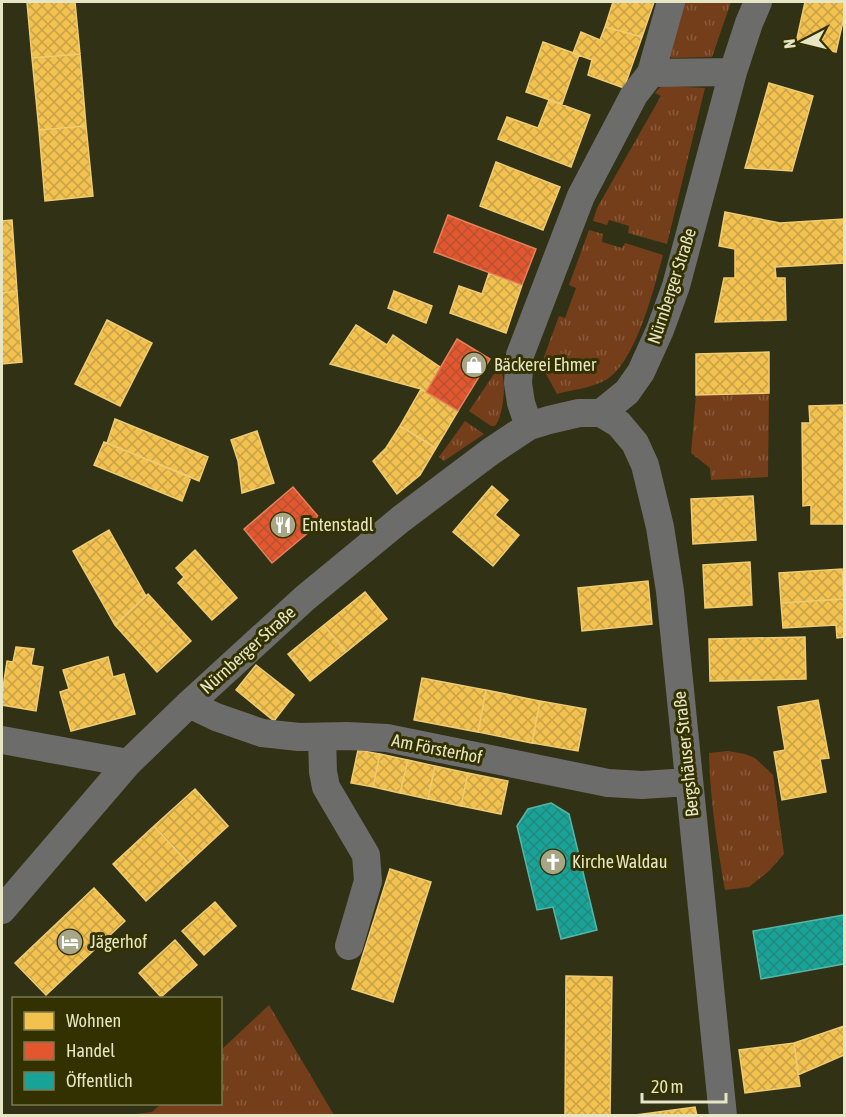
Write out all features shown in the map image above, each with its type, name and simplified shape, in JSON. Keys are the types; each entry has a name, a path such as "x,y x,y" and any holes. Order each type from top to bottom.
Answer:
{"street":[{"path":"529,426 521,403 518,382 520,355 581,196 634,95 651,73 671,2"},
{"name":"Nürnberger Straße","path":"2,909 128,763 189,704 331,576 490,452 529,426 579,413 601,413 627,392 641,372 676,286 733,72 758,2"},
{"path":"651,73 733,72"},
{"name":"Bergshäuser Straße","path":"601,413 619,424 635,443 645,465 660,527 670,591 723,1116"},
{"name":"Am Försterhof","path":"189,704 216,717 262,733 299,737 387,738 608,783 642,785 689,782"},
{"path":"322,736 323,772 326,787 366,855 368,881 349,946"},
{"path":"2,740 128,763"}],"green space":[{"path":"682,2 731,2 712,57 671,58 667,52"},
{"path":"665,86 705,88 667,244 628,233 629,226 609,220 607,225 593,221 597,208 661,96 655,93 659,88"},
{"path":"589,230 603,234 602,242 622,248 625,243 663,255 642,326 624,361 614,374 602,382 557,394 541,365 559,316 565,318 576,288 569,285"},
{"path":"498,368 503,376 503,400 498,422 495,426 491,426 469,411"},
{"path":"769,393 768,477 711,480 710,468 691,453 696,395"},
{"path":"465,421 484,434 444,461 439,457"},
{"path":"728,751 755,758 773,775 784,854 769,871 749,887 725,890 714,822 709,753"},
{"path":"269,1005 334,1115 128,1115 152,1112 160,1105 222,1105 222,1049"}],"building: Wohnen":[{"path":"27,2 75,2 80,54 32,58"},
{"path":"613,2 654,2 642,37 605,27"},
{"path":"805,2 844,2 844,17 836,52 796,43"},
{"path":"605,27 642,37 624,88 588,75 592,60 573,53 581,32 600,40"},
{"path":"543,42 579,55 562,104 526,92"},
{"path":"80,54 86,126 39,130 32,58"},
{"path":"769,83 813,96 792,171 745,168"},
{"path":"549,100 590,115 571,167 498,139 507,117 538,128"},
{"path":"86,126 93,196 45,201 39,130"},
{"path":"496,162 560,187 543,230 480,206"},
{"path":"725,212 780,223 844,219 844,263 775,267 776,278 785,278 786,320 715,322 724,278 735,278 735,249 719,246"},
{"path":"12,220 17,291 2,293 2,221"},
{"path":"489,273 522,285 506,333 450,313 459,286 482,294"},
{"path":"17,291 22,362 2,364 2,293"},
{"path":"394,291 432,306 426,323 388,308"},
{"path":"107,320 152,343 120,406 75,384"},
{"path":"356,325 387,345 393,335 440,367 426,392 330,364"},
{"path":"769,352 769,393 696,395 696,354"},
{"path":"421,389 458,411 436,448 400,426"},
{"path":"844,405 844,524 811,524 811,505 803,506 802,423 810,423 809,406"},
{"path":"115,419 208,457 199,481 107,443"},
{"path":"400,426 436,448 420,475 397,494 373,461 386,448"},
{"path":"257,431 274,483 242,493 238,461 231,440"},
{"path":"104,442 191,477 182,501 94,465"},
{"path":"492,486 508,500 495,515 519,535 493,566 453,532"},
{"path":"753,496 756,540 693,544 691,499"},
{"path":"109,530 146,596 115,625 73,551"},
{"path":"195,550 237,598 212,620 178,583 184,577 176,568"},
{"path":"750,562 752,605 705,608 703,565"},
{"path":"842,569 844,599 781,603 779,573"},
{"path":"648,581 652,624 582,631 578,588"},
{"path":"365,592 387,619 346,652 324,625"},
{"path":"148,594 191,641 157,672 115,625"},
{"path":"844,599 844,637 837,638 836,625 783,628 781,603"},
{"path":"324,625 346,652 310,681 288,654"},
{"path":"805,637 806,679 710,681 709,639"},
{"path":"16,647 34,649 31,665 43,667 36,711 2,705 7,661 13,662"},
{"path":"108,657 113,677 124,674 135,714 71,731 60,692 69,689 63,670"},
{"path":"256,665 294,695 274,721 236,690"},
{"path":"422,678 486,690 478,732 414,720"},
{"path":"486,690 540,701 532,743 478,732"},
{"path":"818,700 829,758 820,759 826,792 782,800 774,752 785,750 778,707"},
{"path":"540,701 586,709 578,751 532,743"},
{"path":"358,750 380,754 373,787 351,783"},
{"path":"380,754 408,760 400,793 373,787"},
{"path":"408,760 435,766 428,799 400,793"},
{"path":"435,766 468,773 461,806 428,799"},
{"path":"468,773 508,781 501,814 461,806"},
{"path":"195,789 228,826 188,863 154,826"},
{"path":"154,826 188,863 146,901 113,864"},
{"path":"390,869 431,882 393,1002 352,989"},
{"name":"Jägerhof","path":"94,888 125,921 46,995 15,963"},
{"path":"215,902 236,926 204,955 182,931"},
{"path":"175,940 197,965 161,997 139,973"},
{"path":"566,976 612,977 610,1116 565,1116"},
{"path":"844,1026 844,1055 798,1075 794,1043"},
{"path":"794,1043 800,1086 745,1093 739,1050"},
{"path":"695,1107 697,1116 628,1116"}],"building: Handel":[{"path":"448,215 536,249 522,285 434,252"},
{"path":"457,339 490,359 458,411 426,392"},
{"name":"Entenstadl","path":"293,487 322,521 272,563 244,529"}],"building: Öffentlich":[{"name":"Kirche Waldau","path":"551,803 569,814 597,930 561,939 553,907 537,910 517,826 528,809"},
{"path":"844,915 844,964 761,979 753,931"}],"place":[{"name":"Bäckerei Ehmer","path":"474,365"},
{"name":"Entenstadl","path":"283,525"},
{"name":"Kirche Waldau","path":"553,862"},
{"name":"Jägerhof","path":"70,942"}]}
